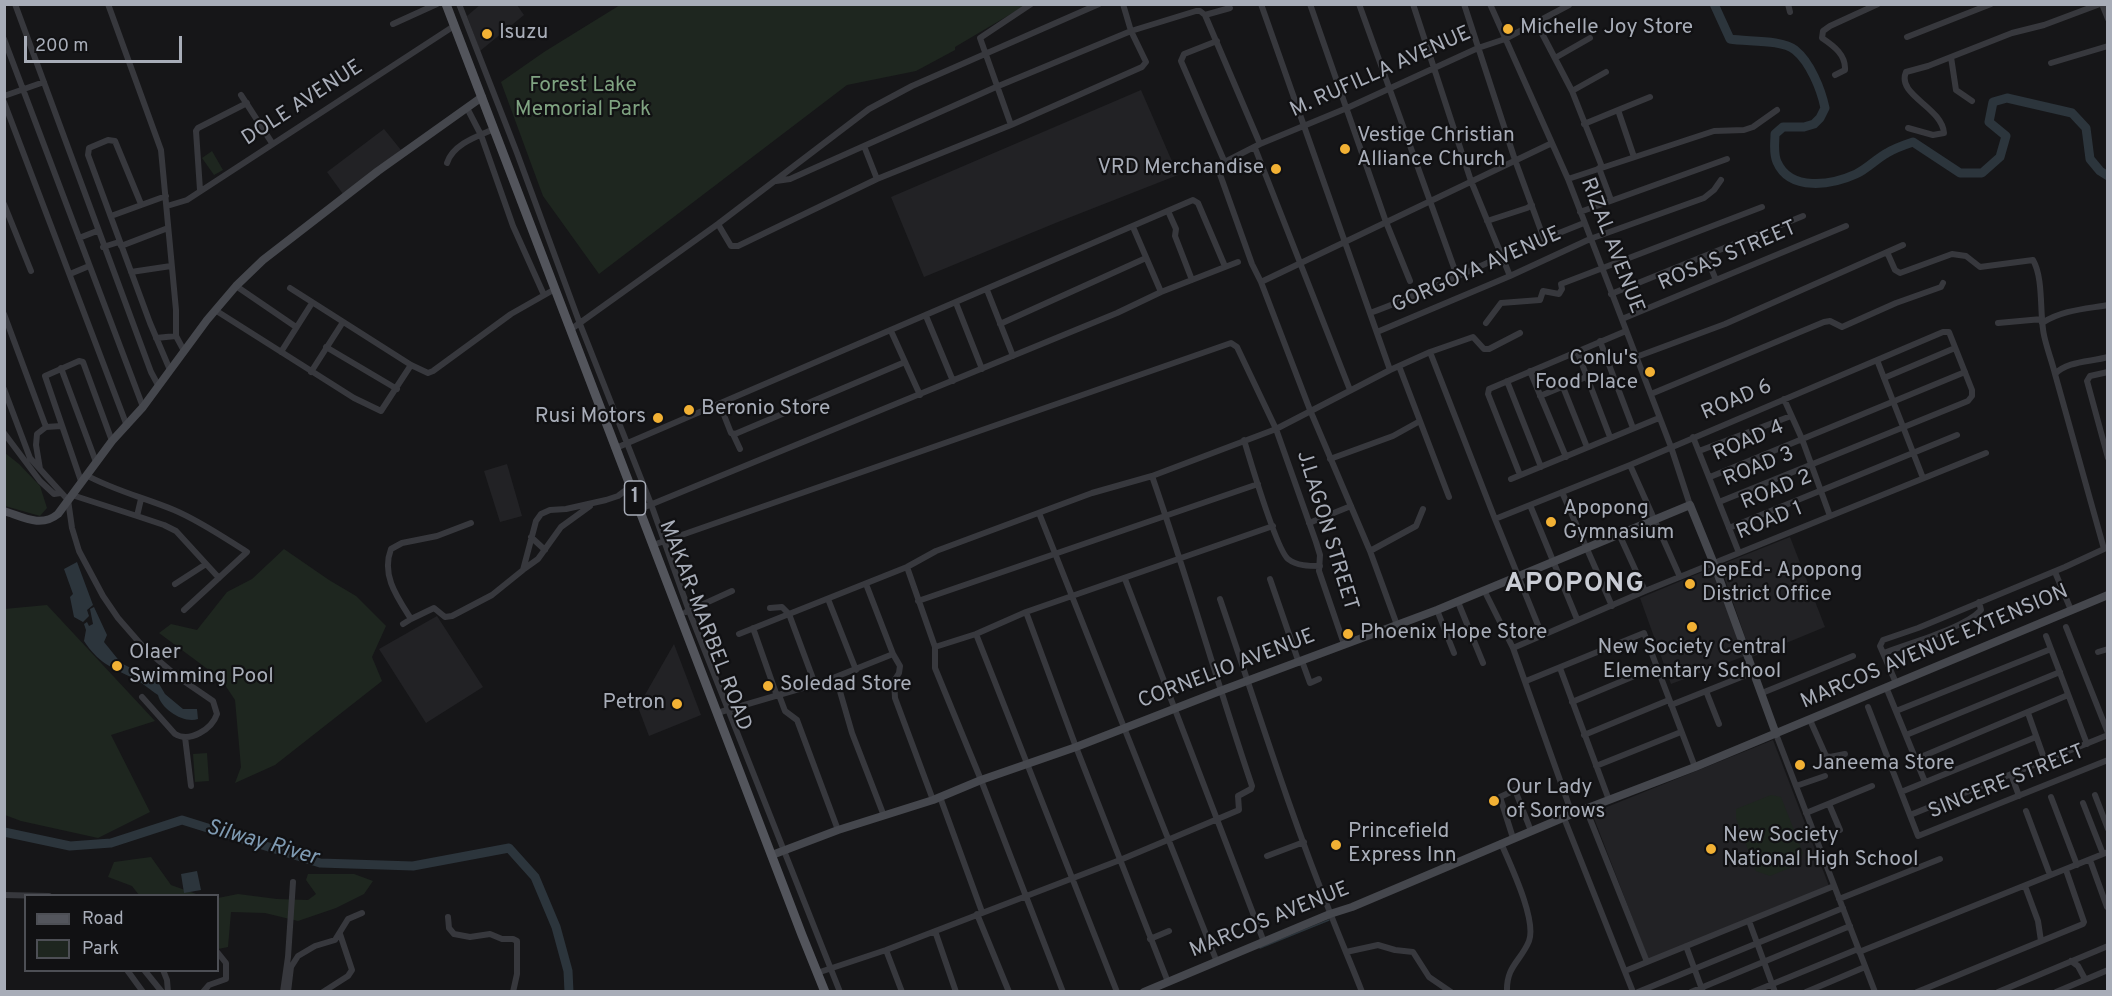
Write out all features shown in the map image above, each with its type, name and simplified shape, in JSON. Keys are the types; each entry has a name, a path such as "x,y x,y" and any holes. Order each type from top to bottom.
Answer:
{"main road":[{"name":"MAKAR-MARBEL ROAD","path":"446,4 630,487 684,613 717,713 825,992"}],"street":[{"path":"15,4 103,247 158,385"},
{"path":"108,4 161,150 168,206 176,336 183,349"},
{"path":"393,24 437,4"},
{"path":"459,4 651,504 684,613 729,710 840,992"},
{"path":"1011,124 980,38 1031,4"},
{"path":"570,330 718,224 869,108 1099,4"},
{"path":"718,224 728,243 734,247 877,179 1145,66 1146,62 1131,31 1123,4"},
{"path":"1261,4 1390,370"},
{"path":"1310,4 1386,222 1410,280"},
{"path":"1359,4 1457,276"},
{"path":"1413,4 1472,181 1509,276"},
{"path":"1464,4 1515,160 1544,239 1584,223"},
{"name":"RIZAL AVENUE","path":"1490,4 1568,179 1671,447 1690,505"},
{"path":"1835,75 1845,70 1846,67 1839,52 1822,38 1823,31 1878,4"},
{"path":"1906,37 1990,4"},
{"path":"1908,128 1933,135 1944,133 1936,115 1908,90 1904,75 1907,71 1928,66 2012,33 2044,25 2101,4 2108,20"},
{"name":"M. RUFILLA AVENUE","path":"1207,171 1478,48 1505,39 1569,5"},
{"path":"775,181 790,179 996,87 1131,31 1196,11 1205,15 1230,8"},
{"path":"1205,15 1258,146 1300,264 1350,390"},
{"path":"1536,22 1572,91 1611,200"},
{"name":"DOLE AVENUE","path":"168,206 179,204 454,26"},
{"path":"1555,58 1590,38"},
{"path":"4,39 142,407"},
{"path":"1217,41 1187,52 1182,56 1181,61 1225,163"},
{"path":"2050,63 2108,46"},
{"path":"1951,57 1956,90 1972,101"},
{"path":"1572,91 1606,72"},
{"path":"4,96 44,82"},
{"path":"241,94 272,143"},
{"path":"4,511 43,521 58,514 112,441 142,407 183,349 236,286 284,241 482,97"},
{"path":"1584,124 1650,97"},
{"path":"4,102 127,426"},
{"path":"200,190 196,131 247,103"},
{"path":"467,108 481,135 513,226 544,295"},
{"path":"1618,110 1634,157"},
{"path":"1568,179 1714,131 1743,130 1753,127 1777,110"},
{"path":"447,162 453,151 494,129"},
{"path":"141,204 116,143 108,140 93,146 88,152 130,272 170,370"},
{"path":"1261,282 1552,143"},
{"path":"864,146 877,179"},
{"path":"1580,212 1727,159"},
{"path":"1217,166 1252,264 1330,459 1370,551 1397,625"},
{"name":"GORGOYA AVENUE","path":"1377,332 1590,239 1704,198 1721,180"},
{"path":"111,216 166,196"},
{"path":"616,448 1193,200 1196,201 1225,267"},
{"path":"4,204 31,271"},
{"path":"1487,221 1532,205"},
{"path":"1486,323 1501,303 1540,300 1543,291 1559,294 1562,290 1561,284 1762,207"},
{"path":"1168,211 1192,280"},
{"path":"1611,294 1803,216"},
{"name":"ROSAS STREET","path":"1622,319 1846,226"},
{"path":"1133,227 1161,292"},
{"path":"103,247 120,244 168,228"},
{"path":"79,238 97,231"},
{"path":"1636,357 1725,324 1903,245"},
{"path":"1887,252 1895,270 1899,273 1952,254 1966,256 1980,267 2031,259 2036,266 2043,332 2104,547 2102,551 2055,572 1883,640 1880,644 1896,683"},
{"path":"1706,256 1716,280"},
{"path":"1370,313 1416,296 1501,257"},
{"path":"1000,324 1146,258"},
{"path":"640,509 1239,261"},
{"path":"70,273 89,266"},
{"path":"130,272 171,266"},
{"path":"1650,394 1824,322 1830,321 1842,327 1896,303 1941,287 1943,283"},
{"path":"236,286 296,327"},
{"path":"290,288 424,372 432,372 511,314 555,289"},
{"path":"987,290 1013,356"},
{"path":"281,352 312,303"},
{"path":"956,303 982,369"},
{"path":"1998,323 2042,321 2069,312 2108,305"},
{"path":"215,310 311,372 381,411 411,365"},
{"path":"4,314 46,427"},
{"path":"926,316 953,381"},
{"path":"311,372 344,322"},
{"path":"891,331 920,395"},
{"path":"1520,475 1487,392 1530,370 1626,331"},
{"name":"ROAD 6","path":"1495,519 1946,331 1950,333 1955,348"},
{"path":"739,634 907,567 936,551 1092,493 1152,476 1276,429 1430,352 1473,338 1484,349 1489,349 1520,333"},
{"path":"156,338 176,336"},
{"path":"1600,341 1633,428"},
{"name":"J.LAGON STREET","path":"664,541 1231,343 1237,347 1276,429 1320,555 1320,566 1344,644"},
{"path":"326,347 397,389"},
{"path":"1884,378 1955,348 1965,372"},
{"path":"1576,351 1610,437"},
{"path":"1430,352 1542,635"},
{"path":"2055,374 2060,369 2069,366 2108,357"},
{"path":"1877,360 1923,478"},
{"path":"112,441 82,362 47,375 45,379 83,478 175,510 210,527 241,548 241,558 184,610"},
{"path":"733,434 905,362"},
{"path":"1399,366 1449,497"},
{"path":"61,368 96,462"},
{"path":"1530,370 1566,457"},
{"name":"ROAD 4","path":"1710,477 1965,372"},
{"name":"ROAD 3","path":"1719,502 1968,401 1973,393 1965,372"},
{"path":"2108,372 2090,376 2087,381 2108,458"},
{"path":"1540,396 1586,377"},
{"path":"1507,381 1541,466"},
{"path":"1563,387 1587,447"},
{"path":"4,389 30,458 61,493 70,498 172,528 191,545 219,578"},
{"path":"1784,399 1812,464 1830,516"},
{"path":"720,405 740,449"},
{"path":"1699,451 1791,416"},
{"path":"1510,479 1659,418"},
{"path":"1330,459 1393,436 1420,421"},
{"path":"23,440 46,427 62,426"},
{"path":"4,433 40,481 54,494 61,493"},
{"path":"37,434 36,445 40,469"},
{"name":"ROAD 2","path":"1730,528 1957,435"},
{"path":"1693,437 1739,553"},
{"path":"1244,440 1285,556 1298,564 1320,566"},
{"name":"ROAD 1","path":"1513,648 1576,619 1986,453"},
{"path":"1629,465 1680,577"},
{"path":"818,973 886,950 1120,860 1239,810 1238,796 1252,788 1220,691 1181,559 1152,476"},
{"path":"918,601 1258,484"},
{"path":"523,570 536,520 546,511 592,504 618,496 630,487"},
{"path":"1562,492 1612,606"},
{"path":"70,498 72,528 79,551 89,572 118,618 146,649 215,704 217,714 213,723 202,732 181,737 175,734 142,697"},
{"path":"137,516 141,499"},
{"path":"403,624 434,609 445,617 452,616 492,595 538,559 561,527 592,504"},
{"path":"1530,505 1576,619"},
{"path":"1690,505 1859,950 1872,991"},
{"name":"CORNELIO AVENUE","path":"772,855 1076,747 1458,602 1690,505"},
{"path":"1309,523 1351,506"},
{"path":"1370,551 1416,526 1423,509"},
{"path":"1039,513 1216,962"},
{"path":"411,619 391,585 387,568 391,549 402,543 437,536 471,523"},
{"path":"935,647 976,634 1026,612 1273,526"},
{"path":"1619,534 1645,591"},
{"path":"531,537 545,550"},
{"path":"653,545 664,541"},
{"path":"175,584 206,564"},
{"path":"907,567 935,647 935,668 1063,992"},
{"path":"2055,572 2071,610"},
{"path":"1125,579 1264,942"},
{"path":"1269,579 1310,683 1319,679"},
{"path":"866,584 900,669 894,681 896,698 937,798 1010,992"},
{"path":"684,613 732,591"},
{"path":"1485,591 1513,648 1526,681 1568,816 1633,992"},
{"name":"MARCOS AVENUE EXTENSION","path":"1776,734 2108,595"},
{"path":"828,599 856,670"},
{"path":"1220,599 1246,681 1330,914 1362,992"},
{"path":"1458,602 1483,663"},
{"path":"1884,653 1969,619 1981,610 1979,602"},
{"path":"770,608 782,607 789,614 815,684"},
{"path":"1437,610 1454,652"},
{"path":"1026,612 1168,982"},
{"path":"1868,707 1910,815 2087,744 2108,734 2066,627"},
{"path":"753,628 785,711 797,720 838,830"},
{"path":"1526,681 1644,633 1695,767"},
{"path":"976,634 1117,992"},
{"path":"2046,636 2087,744"},
{"path":"1896,711 2051,649"},
{"path":"2098,652 2108,649"},
{"path":"717,713 833,678 893,654"},
{"path":"1762,693 1853,656"},
{"path":"1560,668 1610,800"},
{"path":"1572,702 1656,668"},
{"path":"1584,735 1754,672"},
{"path":"1906,735 2060,672"},
{"path":"833,678 839,688 852,733 884,816"},
{"path":"1886,687 1925,782"},
{"path":"1706,691 1719,724"},
{"path":"1916,759 2068,695"},
{"path":"2028,713 2044,761"},
{"path":"1810,720 1827,756 1845,754"},
{"path":"1596,766 1681,732"},
{"name":"MARCOS AVENUE","path":"1144,992 1501,843 1776,734"},
{"path":"185,737 191,786"},
{"path":"1901,792 2036,737"},
{"name":"SINCERE STREET","path":"1910,815 1918,836 2108,760"},
{"path":"2011,774 2019,795"},
{"path":"1796,786 1825,776"},
{"path":"1806,813 1872,786"},
{"path":"1514,838 1500,797 1515,790 1531,831"},
{"path":"2095,795 2108,829"},
{"path":"2051,797 2077,865"},
{"path":"1753,992 2105,853 2083,803"},
{"path":"1829,804 1840,830"},
{"path":"1586,809 1647,962"},
{"path":"2026,811 2050,875"},
{"path":"1267,856 1304,842"},
{"path":"1501,843 1522,893 1530,924 1529,943 1512,967 1507,992"},
{"path":"1839,899 1940,859"},
{"path":"2090,860 2107,907"},
{"path":"1917,992 2084,923 2066,870"},
{"path":"285,992 293,882"},
{"path":"1625,971 1834,886"},
{"path":"2025,886 2038,921 2041,941"},
{"path":"4,895 24,895"},
{"path":"1638,992 1843,908"},
{"path":"285,992 291,968 298,956 315,946 335,940 348,919 362,913"},
{"path":"448,917 449,928 454,934 470,937 490,934 502,939 517,941 517,974 513,992"},
{"path":"1749,921 1776,992"},
{"path":"1691,992 1703,989 1850,926"},
{"path":"935,931 956,992"},
{"path":"1150,939 1169,931"},
{"path":"323,992 348,976 352,970 340,933"},
{"path":"1346,952 1378,945 1413,952 1429,977 1451,992"},
{"path":"1686,946 1703,989"},
{"path":"1998,992 2012,989 2108,946"},
{"path":"886,950 902,992"},
{"path":"203,992 209,985 226,979 226,963 219,953"},
{"path":"2071,961 2078,966 2085,979"},
{"path":"1806,992 1865,967"},
{"path":"2056,992 2108,970"},
{"path":"128,972 143,992"},
{"path":"146,972 162,992"},
{"path":"164,972 168,992"}],"shaded area":[{"name":"Isuzu","path":"481,4 517,5 524,15 480,51 467,16"},
{"path":"1141,90 1178,175 924,277 891,197"},
{"path":"384,129 401,150 343,194 327,172"},
{"path":"507,464 522,516 500,522 484,471"},
{"path":"1790,537 1825,627 1752,657 1720,565"},
{"name":"Olaer Swimming Pool","path":"77,562 93,605 87,610 89,616 83,622 74,617 70,597 73,594 64,569"},
{"name":"New Society Central Elementary School","path":"1712,568 1745,656 1671,684 1640,598"},
{"name":"Olaer Swimming Pool","path":"94,607 107,635 104,642 121,663 158,682 165,694 183,709 197,709 198,719 186,719 174,714 168,710 158,695 94,654 84,641 86,630 84,624 87,622 89,626 93,624 90,609"},
{"path":"437,616 483,687 426,723 379,649"},
{"path":"674,644 701,715 649,736 638,707"},
{"name":"New Society National High School","path":"1773,740 1829,886 1649,961 1592,813"},
{"path":"197,871 201,890 184,893 181,874"}],"green space":[{"name":"Forest Lake Memorial Park","path":"620,5 1026,5 955,47 955,50 916,71 847,85 599,274 543,196 501,82 544,52"},
{"path":"212,151 223,170 214,175 202,158"},
{"path":"5,453 40,486 47,508 40,516 5,506"},
{"path":"284,549 356,596 386,626 372,657 382,681 275,765 235,783 241,767 235,700 221,679 159,633 171,624 197,630 227,592 252,579"},
{"path":"47,605 155,721 111,735 150,812 98,838 21,821 5,815 4,609"},
{"path":"207,753 209,781 195,782 193,754"},
{"path":"1771,795 1781,797 1803,853 1797,865 1770,876 1756,871 1736,818 1736,809"},
{"path":"151,857 171,885 196,894 138,894 132,886 108,877 114,862"},
{"path":"308,874 354,874 373,881 364,894 336,908 298,921 265,913 231,912 228,947 219,949 219,898 238,894 308,900 316,894 306,880"}],"waterway":[{"path":"1714,4 1730,39 1773,42 1789,46 1800,55 1814,76 1825,108 1820,118 1814,124 1804,127 1783,127 1775,134 1777,162 1783,172 1791,178 1812,183 1846,178 1860,172 1890,151 1913,142 1960,173 1982,173 2000,157 2006,136 1989,122 1993,102 2007,98 2072,113 2086,128 2090,159 2100,171 2108,176"},
{"name":"Silway River","path":"4,832 70,846 111,843 182,820 320,863 413,866 509,848 535,877 556,927 568,971 569,992"},
{"path":"1260,948 1329,920"}],"place":[{"name":"Michelle Joy Store","path":"1508,29"},
{"name":"Isuzu","path":"487,34"},
{"name":"Vestige Christian Alliance Church","path":"1345,149"},
{"name":"VRD Merchandise","path":"1276,169"},
{"name":"Conlu's Food Place","path":"1650,372"},
{"name":"Beronio Store","path":"689,410"},
{"name":"Rusi Motors","path":"658,418"},
{"name":"Apopong Gymnasium","path":"1551,522"},
{"name":"DepEd- Apopong District Office","path":"1690,584"},
{"name":"New Society Central Elementary School","path":"1692,627"},
{"name":"Phoenix Hope Store","path":"1348,634"},
{"name":"Olaer Swimming Pool","path":"117,666"},
{"name":"Soledad Store","path":"768,686"},
{"name":"Petron","path":"677,704"},
{"name":"Janeema Store","path":"1800,765"},
{"name":"Our Lady of Sorrows","path":"1494,801"},
{"name":"Princefield Express Inn","path":"1336,845"},
{"name":"New Society National High School","path":"1711,849"}],"district":[{"name":"APOPONG","path":"1575,586"}]}
